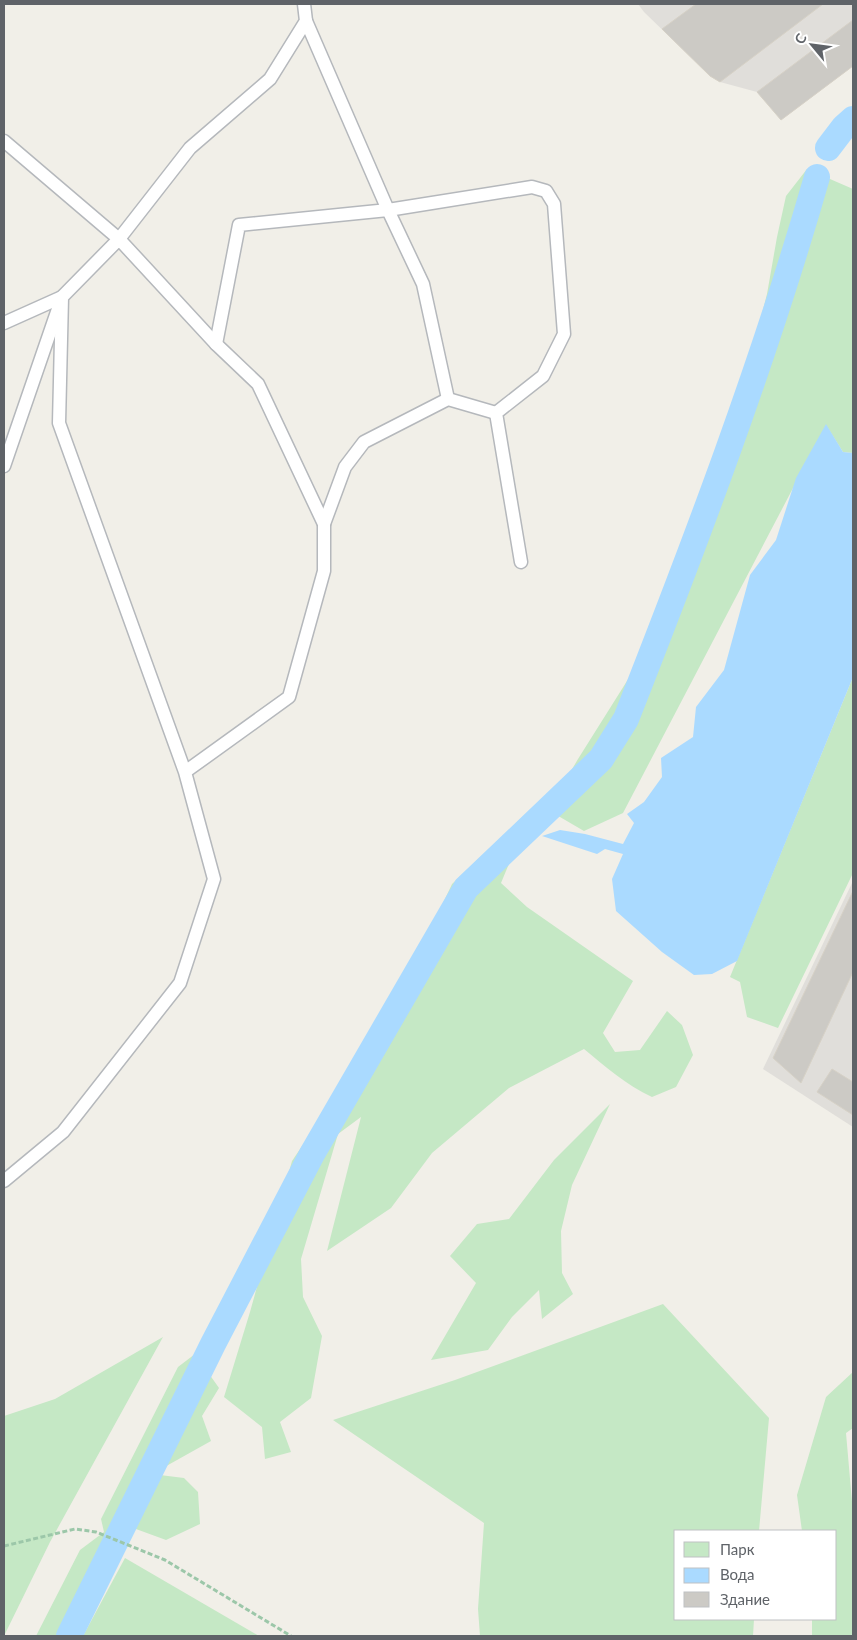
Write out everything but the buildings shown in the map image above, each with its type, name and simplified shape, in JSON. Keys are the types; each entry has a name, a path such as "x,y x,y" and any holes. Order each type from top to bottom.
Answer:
{"lane":[{"path":"304,4 306,21 388,210 423,284 448,399"},
{"path":"4,323 62,297 119,239 190,148 270,79 306,21"},
{"path":"4,141 119,239 216,344 258,384 324,524"},
{"path":"216,344 239,225 388,210 532,187 546,191 554,204 564,334 543,376 496,413"},
{"path":"4,466 62,297"},
{"path":"4,1181 63,1132 180,983 214,879 185,772 59,423 62,297"},
{"path":"185,772 289,697 324,571 324,524 346,468 364,442 448,399 496,413"},
{"path":"496,413 521,562"}],"path":[{"path":"4,1546 75,1529 96,1532 165,1560 290,1636"}],"shaded area":[{"path":"638,4 853,4 853,66 781,120 757,92 720,82 710,76"},
{"path":"853,881 853,1127 763,1069"}],"green space":[{"path":"807,169 853,189 853,453 843,452 826,425 623,813 584,831 548,810 654,638 693,543 736,416 767,294 786,196"},
{"path":"853,677 853,873 778,1028 747,1017 740,982 730,977"},
{"path":"532,808 501,883 527,907 633,981 603,1033 615,1052 640,1050 667,1011 682,1025 693,1055 676,1087 652,1097 608,1069 584,1049 509,1088 432,1153 391,1208 327,1251 361,1117 338,1134 301,1259 303,1297 322,1336 311,1398 280,1422 291,1452 265,1459 262,1427 224,1397 292,1161 382,1021 423,946 452,884"},
{"path":"610,1104 572,1185 561,1231 562,1273 573,1294 542,1319 539,1290 512,1317 488,1350 431,1360 476,1283 450,1256 477,1224 509,1219 554,1160"},
{"path":"663,1304 769,1418 759,1530 674,1530 674,1620 754,1620 753,1636 480,1636 478,1609 484,1523 333,1420 455,1380"},
{"path":"163,1337 50,1542 4,1636 4,1416 55,1399"},
{"path":"195,1354 219,1388 202,1416 211,1441 152,1474 184,1478 198,1492 200,1524 166,1540 125,1525 111,1531 60,1636 36,1636 80,1550 104,1532 101,1519 178,1367"},
{"path":"853,1372 853,1428 846,1433 853,1513 853,1636 812,1636 812,1620 837,1620 837,1530 802,1530 797,1495 826,1397"},
{"path":"125,1558 259,1636 83,1636"}],"water":[{"path":"826,424 843,452 853,453 853,677 737,961 712,974 694,975 662,952 616,911 612,879 623,854 605,849 597,854 542,836 560,830 585,834 623,844 634,823 627,814 644,802 662,777 661,758 693,737 696,707 724,670 750,575 776,540 796,478"}],"waterway":[{"path":"828,148 844,127 853,119"},
{"path":"69,1636 213,1344 312,1154 466,888 601,759 626,719 678,585 752,383 817,177"}]}
